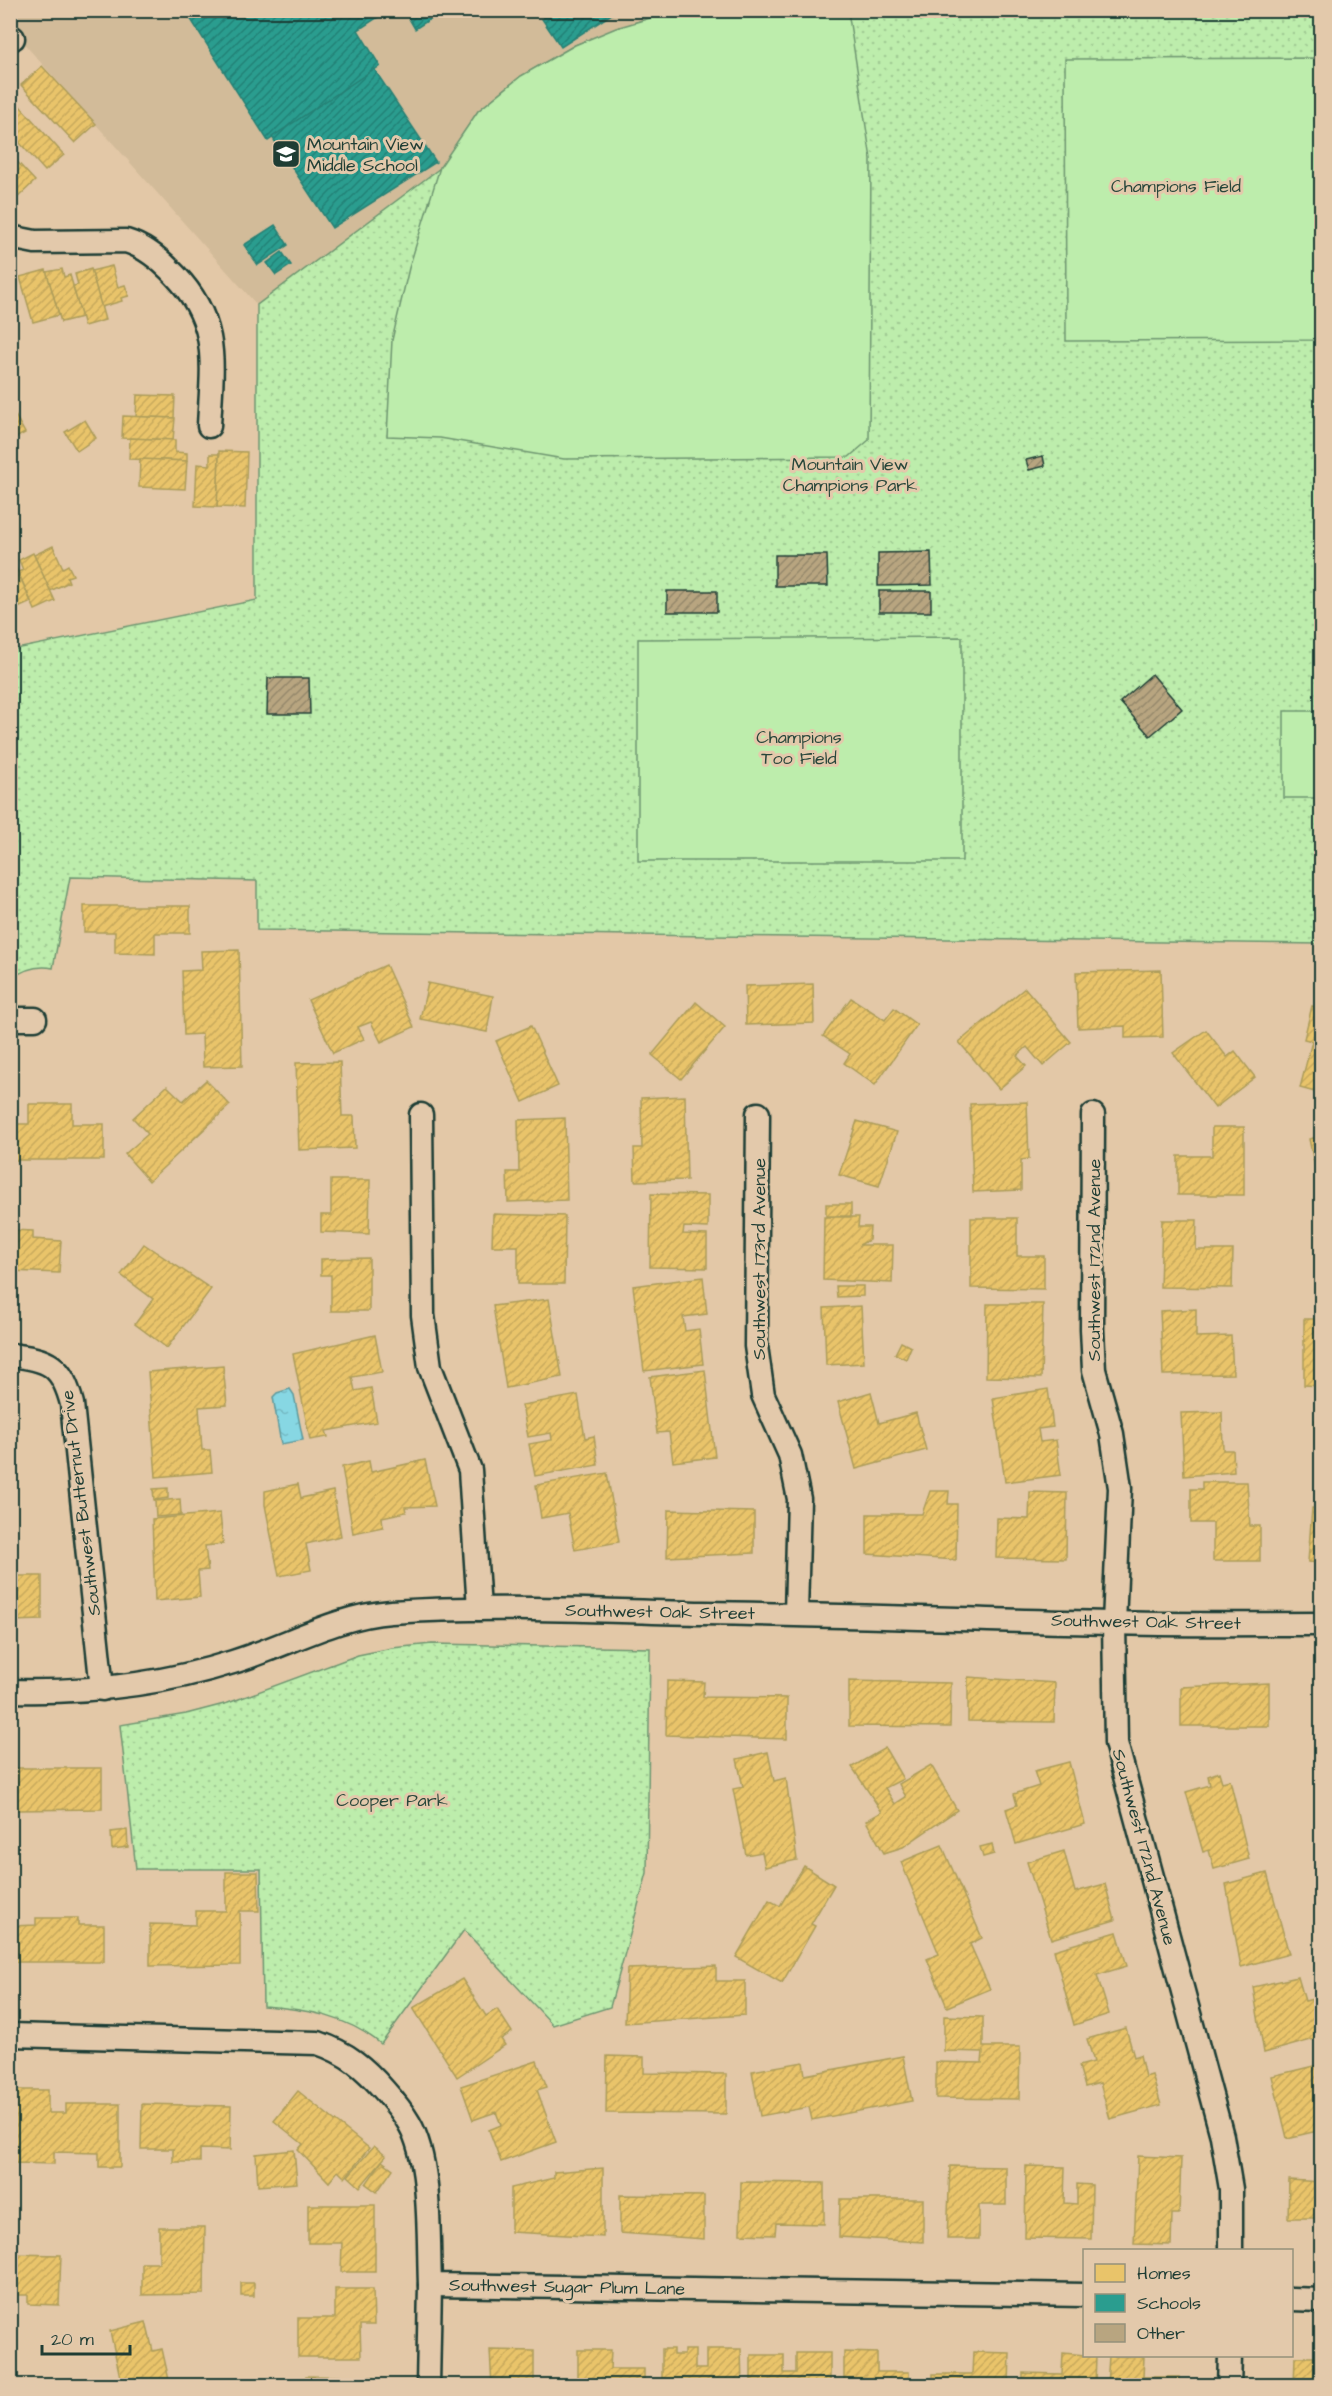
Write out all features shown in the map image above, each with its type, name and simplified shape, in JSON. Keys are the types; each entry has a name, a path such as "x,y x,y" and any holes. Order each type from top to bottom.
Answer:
{"street":[{"path":"10,237 35,242 126,241 138,244 166,266 194,299 204,316 210,335 212,354 209,426"},
{"path":"10,1018 35,1019"},
{"name":"Southwest 173rd Avenue","path":"758,1114 756,1346 763,1395 790,1455 800,1499 796,1614"},
{"path":"421,1115 423,1315 430,1367 470,1470 479,1609"},
{"name":"Southwest 172nd Avenue","path":"1093,1115 1092,1329 1094,1370 1112,1434 1120,1488 1114,1623 1116,1743 1222,2136 1231,2189 1231,2249"},
{"name":"Southwest Butternut Drive","path":"10,1355 40,1359 55,1369 66,1382 72,1404 102,1689"},
{"name":"Southwest Oak Street","path":"10,1691 48,1692 102,1689 165,1680 200,1672 283,1645 347,1619 369,1614 479,1609 796,1614 1114,1623 1322,1624"},
{"name":"Southwest Sugar Plum Lane","path":"10,2035 318,2043 340,2051 369,2073 397,2105 410,2124 418,2143 427,2192 430,2285 1083,2295"},
{"path":"429,2385 430,2285"},
{"path":"1293,2299 1322,2300"},
{"path":"1229,2385 1230,2357"}],"shaded area":[{"name":"Mountain View Middle School","path":"10,11 666,11 575,45 521,76 478,111 440,167 257,305 11,29"}],"green space":[{"path":"688,10 848,11 871,159 869,440 849,457 564,459 440,438 387,436 392,340 409,268 440,167 478,111 521,76 575,45 616,28"},
{"name":"Mountain View Champions Park","path":"666,11 1321,11 1321,944 257,930 257,881 70,877 53,968 31,969 11,979 11,650 257,600 257,305 440,168 478,111 521,76 575,45"},
{"name":"Champions Field","path":"1321,58 1321,340 1066,341 1065,59"},
{"name":"Champions Too Field","path":"962,637 962,861 638,861 638,639"},
{"path":"1284,711 1321,711 1321,798 1284,798"},
{"name":"Cooper Park","path":"432,1644 650,1648 647,1873 610,2007 553,2025 464,1930 381,2044 368,2034 340,2020 295,2009 263,2006 261,1869 136,1869 120,1725 186,1714 228,1703 358,1655 392,1648"}],"water":[{"path":"290,1389 294,1395 303,1440 281,1444 273,1397 277,1393"}],"building: Homes":[{"path":"42,66 96,124 75,143 21,85"},
{"path":"10,95 64,155 45,171 10,132"},
{"path":"10,154 35,181 16,199 10,193"},
{"path":"112,266 118,287 125,285 129,296 121,298 122,301 101,307 91,271"},
{"path":"62,269 64,277 70,275 82,317 61,322 46,272"},
{"path":"91,269 105,320 84,326 73,286 78,285 75,274"},
{"path":"46,270 59,315 33,322 20,277"},
{"path":"137,395 175,396 174,418 136,417"},
{"path":"15,415 25,433 10,441 10,418"},
{"path":"123,416 175,418 173,440 122,438"},
{"path":"85,420 96,438 77,451 65,432"},
{"path":"130,438 175,440 175,452 187,453 187,461 129,459"},
{"path":"219,451 247,452 245,508 217,507"},
{"path":"210,454 219,454 217,507 195,506 197,464 210,465"},
{"path":"140,459 187,461 185,489 139,487"},
{"path":"53,546 63,568 68,565 73,575 67,577 69,582 50,591 34,555"},
{"path":"33,553 55,601 35,610 18,572 23,570 19,560"},
{"path":"14,563 31,602 11,611 10,564"},
{"path":"84,906 190,906 190,933 155,933 155,954 115,953 115,932 84,932"},
{"path":"239,950 242,1066 203,1067 202,1034 184,1035 182,971 202,970 201,951"},
{"path":"386,965 414,1027 381,1042 371,1022 358,1027 364,1039 333,1053 308,1000"},
{"path":"1161,970 1163,1037 1125,1038 1125,1026 1078,1028 1076,972"},
{"path":"428,983 493,996 487,1032 420,1019"},
{"path":"813,984 814,1023 746,1025 745,986"},
{"path":"1025,988 1071,1042 1043,1066 1027,1047 1017,1056 1026,1066 999,1089 959,1042"},
{"path":"851,998 885,1020 894,1008 917,1025 875,1085 844,1063 850,1054 823,1036"},
{"path":"696,1002 725,1027 681,1079 652,1055"},
{"path":"1312,1006 1322,1008 1322,1094 1300,1088 1312,1041 1304,1039"},
{"path":"531,1026 558,1086 523,1102 496,1041"},
{"path":"1206,1030 1227,1057 1235,1051 1255,1077 1215,1108 1173,1053"},
{"path":"340,1062 342,1116 354,1116 355,1148 299,1150 296,1063"},
{"path":"206,1080 230,1105 149,1181 125,1154 148,1134 133,1118 167,1086 183,1101"},
{"path":"685,1096 687,1180 635,1181 634,1148 642,1148 641,1098"},
{"path":"1027,1102 1029,1159 1021,1160 1021,1190 973,1192 970,1104"},
{"path":"29,1104 72,1104 72,1124 104,1124 104,1160 10,1160 10,1124 29,1124"},
{"path":"565,1118 567,1200 508,1202 507,1172 519,1172 518,1120"},
{"path":"857,1121 897,1132 879,1186 839,1175"},
{"path":"1212,1127 1244,1127 1244,1195 1178,1195 1178,1156 1212,1156"},
{"path":"1322,1136 1322,1200 1309,1139"},
{"path":"331,1180 370,1180 369,1234 321,1232 321,1215 331,1215"},
{"path":"651,1194 708,1195 708,1228 684,1227 683,1234 707,1235 707,1268 650,1267"},
{"path":"826,1204 851,1204 851,1216 826,1216"},
{"path":"493,1214 565,1216 564,1284 518,1284 518,1246 492,1246"},
{"path":"824,1217 859,1217 858,1227 870,1227 869,1240 859,1245 893,1245 892,1283 823,1280"},
{"path":"971,1218 1017,1218 1017,1256 1044,1256 1044,1289 971,1288"},
{"path":"1162,1220 1197,1220 1196,1250 1233,1250 1232,1288 1160,1287"},
{"path":"10,1230 33,1231 33,1239 61,1241 59,1273 10,1271"},
{"path":"144,1244 211,1289 167,1348 135,1324 153,1299 121,1275"},
{"path":"369,1258 369,1311 331,1311 331,1275 321,1275 321,1259"},
{"path":"703,1277 707,1314 683,1317 685,1331 699,1329 703,1364 644,1371 633,1286"},
{"path":"836,1286 863,1286 863,1296 837,1297"},
{"path":"549,1299 562,1377 506,1388 493,1306"},
{"path":"987,1304 1043,1304 1041,1378 986,1377"},
{"path":"861,1306 864,1363 826,1365 824,1308"},
{"path":"1196,1309 1196,1337 1231,1336 1233,1374 1163,1375 1160,1311"},
{"path":"1304,1319 1322,1319 1322,1386 1304,1385"},
{"path":"375,1335 382,1372 352,1377 355,1391 371,1388 377,1422 326,1431 328,1437 310,1440 293,1354"},
{"path":"901,1342 911,1347 906,1359 895,1354"},
{"path":"223,1366 227,1405 199,1407 202,1450 210,1450 212,1472 156,1477 148,1372"},
{"path":"705,1370 715,1457 673,1462 669,1432 657,1433 650,1377"},
{"path":"1048,1389 1053,1427 1038,1429 1040,1442 1056,1440 1061,1475 1005,1482 993,1398"},
{"path":"871,1392 879,1423 916,1413 926,1450 856,1469 838,1402"},
{"path":"578,1395 585,1438 594,1436 598,1465 535,1476 529,1444 552,1440 551,1433 528,1437 522,1405"},
{"path":"1222,1412 1223,1450 1233,1450 1234,1472 1184,1476 1181,1413"},
{"path":"1315,1420 1322,1420 1322,1444 1315,1444"},
{"path":"425,1460 435,1506 405,1507 406,1512 382,1517 383,1527 353,1533 342,1467 369,1461 371,1472"},
{"path":"607,1473 619,1542 575,1550 568,1513 541,1518 536,1485"},
{"path":"1202,1482 1247,1482 1250,1526 1260,1526 1260,1561 1213,1561 1213,1523 1191,1523 1191,1489 1202,1489"},
{"path":"298,1484 301,1498 333,1491 341,1536 306,1544 311,1570 279,1576 265,1505 265,1491"},
{"path":"168,1488 168,1498 154,1500 153,1489"},
{"path":"930,1491 949,1491 948,1504 957,1504 956,1560 867,1554 867,1514 922,1514"},
{"path":"1030,1492 1067,1493 1066,1559 996,1558 997,1518 1029,1519"},
{"path":"180,1499 181,1515 156,1517 155,1501"},
{"path":"1312,1508 1322,1509 1322,1563 1308,1562"},
{"path":"668,1510 754,1512 754,1553 667,1557"},
{"path":"220,1513 223,1544 205,1546 208,1570 198,1571 200,1597 155,1601 152,1519"},
{"path":"10,1576 42,1576 42,1620 12,1621"},
{"path":"968,1677 1055,1683 1054,1722 968,1721"},
{"path":"667,1681 704,1682 703,1697 787,1698 787,1739 666,1735"},
{"path":"849,1681 951,1683 950,1727 849,1726"},
{"path":"1269,1683 1269,1726 1181,1726 1181,1687"},
{"path":"885,1748 903,1779 885,1788 895,1804 906,1797 899,1784 931,1765 957,1810 903,1847 884,1853 866,1821 882,1812 852,1767"},
{"path":"768,1752 774,1781 786,1778 797,1860 765,1867 762,1852 746,1855 733,1789 743,1787 737,1759"},
{"path":"1069,1762 1085,1824 1016,1844 1006,1809 1017,1805 1014,1794 1039,1786 1034,1771"},
{"path":"16,1768 102,1768 102,1809 16,1810"},
{"path":"1219,1772 1222,1782 1230,1780 1249,1859 1214,1869 1209,1850 1203,1852 1186,1792 1210,1785 1208,1776"},
{"path":"127,1830 128,1847 112,1849 111,1832"},
{"path":"992,1844 994,1854 983,1857 980,1847"},
{"path":"942,1845 982,1938 970,1944 990,1989 947,2007 927,1959 939,1954 901,1862"},
{"path":"1064,1851 1075,1892 1105,1884 1115,1920 1051,1939 1027,1862"},
{"path":"804,1866 834,1885 811,1924 815,1926 782,1983 736,1957 769,1900 780,1906"},
{"path":"226,1872 258,1872 259,1911 240,1911 240,1965 150,1966 150,1924 196,1925 196,1911 226,1911"},
{"path":"1267,1873 1289,1954 1241,1967 1226,1884"},
{"path":"36,1918 78,1918 78,1925 104,1925 104,1962 12,1962 12,1926 36,1925"},
{"path":"1117,1932 1127,1966 1097,1975 1109,2014 1074,2025 1054,1950"},
{"path":"716,1966 716,1981 745,1981 745,2015 625,2023 627,1969"},
{"path":"1298,1977 1305,2001 1321,1997 1322,2037 1264,2053 1253,1987"},
{"path":"462,1979 486,2016 497,2009 512,2032 501,2039 505,2045 457,2077 413,2008"},
{"path":"944,2016 983,2017 983,2047 1020,2047 1019,2099 936,2098 936,2062 982,2063 983,2052 944,2051"},
{"path":"1126,2028 1134,2057 1140,2055 1145,2077 1152,2075 1161,2105 1110,2119 1100,2083 1085,2087 1079,2066 1094,2062 1087,2039"},
{"path":"607,2056 644,2057 644,2073 726,2074 726,2114 606,2113"},
{"path":"903,2056 912,2101 812,2120 809,2107 760,2116 752,2071 803,2062 805,2075"},
{"path":"537,2061 547,2087 537,2090 556,2142 501,2162 489,2130 501,2125 496,2112 473,2120 461,2086"},
{"path":"1318,2065 1322,2080 1322,2130 1287,2138 1272,2076"},
{"path":"13,2090 48,2090 48,2113 66,2113 66,2104 120,2104 120,2167 99,2167 99,2153 54,2152 54,2164 11,2163"},
{"path":"298,2091 369,2148 345,2178 338,2171 329,2182 298,2150 303,2144 274,2121"},
{"path":"142,2104 231,2106 230,2150 200,2149 200,2162 173,2162 173,2149 141,2149"},
{"path":"374,2146 386,2156 360,2187 348,2176"},
{"path":"294,2150 297,2183 258,2186 256,2154"},
{"path":"1138,2156 1181,2158 1179,2214 1172,2214 1171,2245 1134,2244"},
{"path":"382,2161 393,2169 377,2192 366,2184"},
{"path":"950,2166 1006,2167 1006,2205 979,2205 979,2239 947,2239"},
{"path":"1026,2166 1065,2167 1064,2203 1077,2204 1077,2184 1092,2185 1091,2239 1025,2238"},
{"path":"603,2168 603,2237 511,2232 511,2188 554,2178 554,2172"},
{"path":"1289,2180 1322,2182 1322,2218 1288,2218"},
{"path":"741,2182 824,2183 824,2224 776,2223 775,2235 740,2234"},
{"path":"620,2195 704,2196 704,2239 620,2233"},
{"path":"840,2199 923,2199 923,2242 839,2237"},
{"path":"308,2205 375,2205 375,2272 341,2272 342,2243 308,2243"},
{"path":"159,2227 205,2227 204,2294 142,2295 142,2263 159,2263"},
{"path":"10,2254 61,2255 59,2305 28,2304 28,2295 13,2295 13,2304 10,2304"},
{"path":"241,2283 254,2283 254,2296 241,2296"},
{"path":"335,2289 373,2289 374,2325 360,2325 361,2357 298,2357 298,2318 335,2318"},
{"path":"146,2322 153,2351 162,2349 169,2380 151,2386 122,2386 110,2331"},
{"path":"662,2349 673,2349 673,2355 684,2355 684,2350 695,2350 695,2369 706,2369 706,2349 741,2349 742,2385 662,2386"},
{"path":"490,2350 534,2351 534,2386 492,2386"},
{"path":"578,2350 611,2350 610,2369 644,2369 644,2386 578,2386"},
{"path":"844,2352 877,2353 877,2372 909,2372 909,2386 844,2386"},
{"path":"973,2352 1010,2353 1009,2386 933,2386 933,2374 972,2374"},
{"path":"796,2353 830,2353 830,2386 751,2386 751,2355 784,2355 784,2373 796,2373"},
{"path":"1063,2353 1096,2357 1095,2386 1023,2386 1023,2373 1062,2374"},
{"path":"1109,2357 1144,2357 1143,2377 1179,2377 1178,2386 1107,2386"},
{"path":"1295,2357 1322,2357 1322,2386 1294,2386"},
{"path":"306,2376 373,2377 373,2386 306,2386"}],"building: Schools":[{"path":"185,10 389,10 358,30 380,66 268,141"},
{"path":"404,10 444,10 415,29"},
{"path":"555,10 618,10 561,47 542,19"},
{"path":"374,69 436,162 332,228 272,137"},
{"path":"275,225 288,245 258,265 244,245"},
{"path":"282,252 291,265 276,275 267,263"}],"building: Other":[{"path":"1043,456 1045,466 1029,470 1026,460"},
{"path":"931,552 932,585 878,586 878,553"},
{"path":"775,555 827,555 828,586 775,586"},
{"path":"667,591 717,591 717,612 667,612"},
{"path":"879,591 931,591 931,612 879,612"},
{"path":"1152,674 1182,709 1150,736 1120,702"},
{"path":"268,678 309,678 310,714 267,714"}],"place":[{"name":"Mountain View Middle School","path":"286,154"}]}
